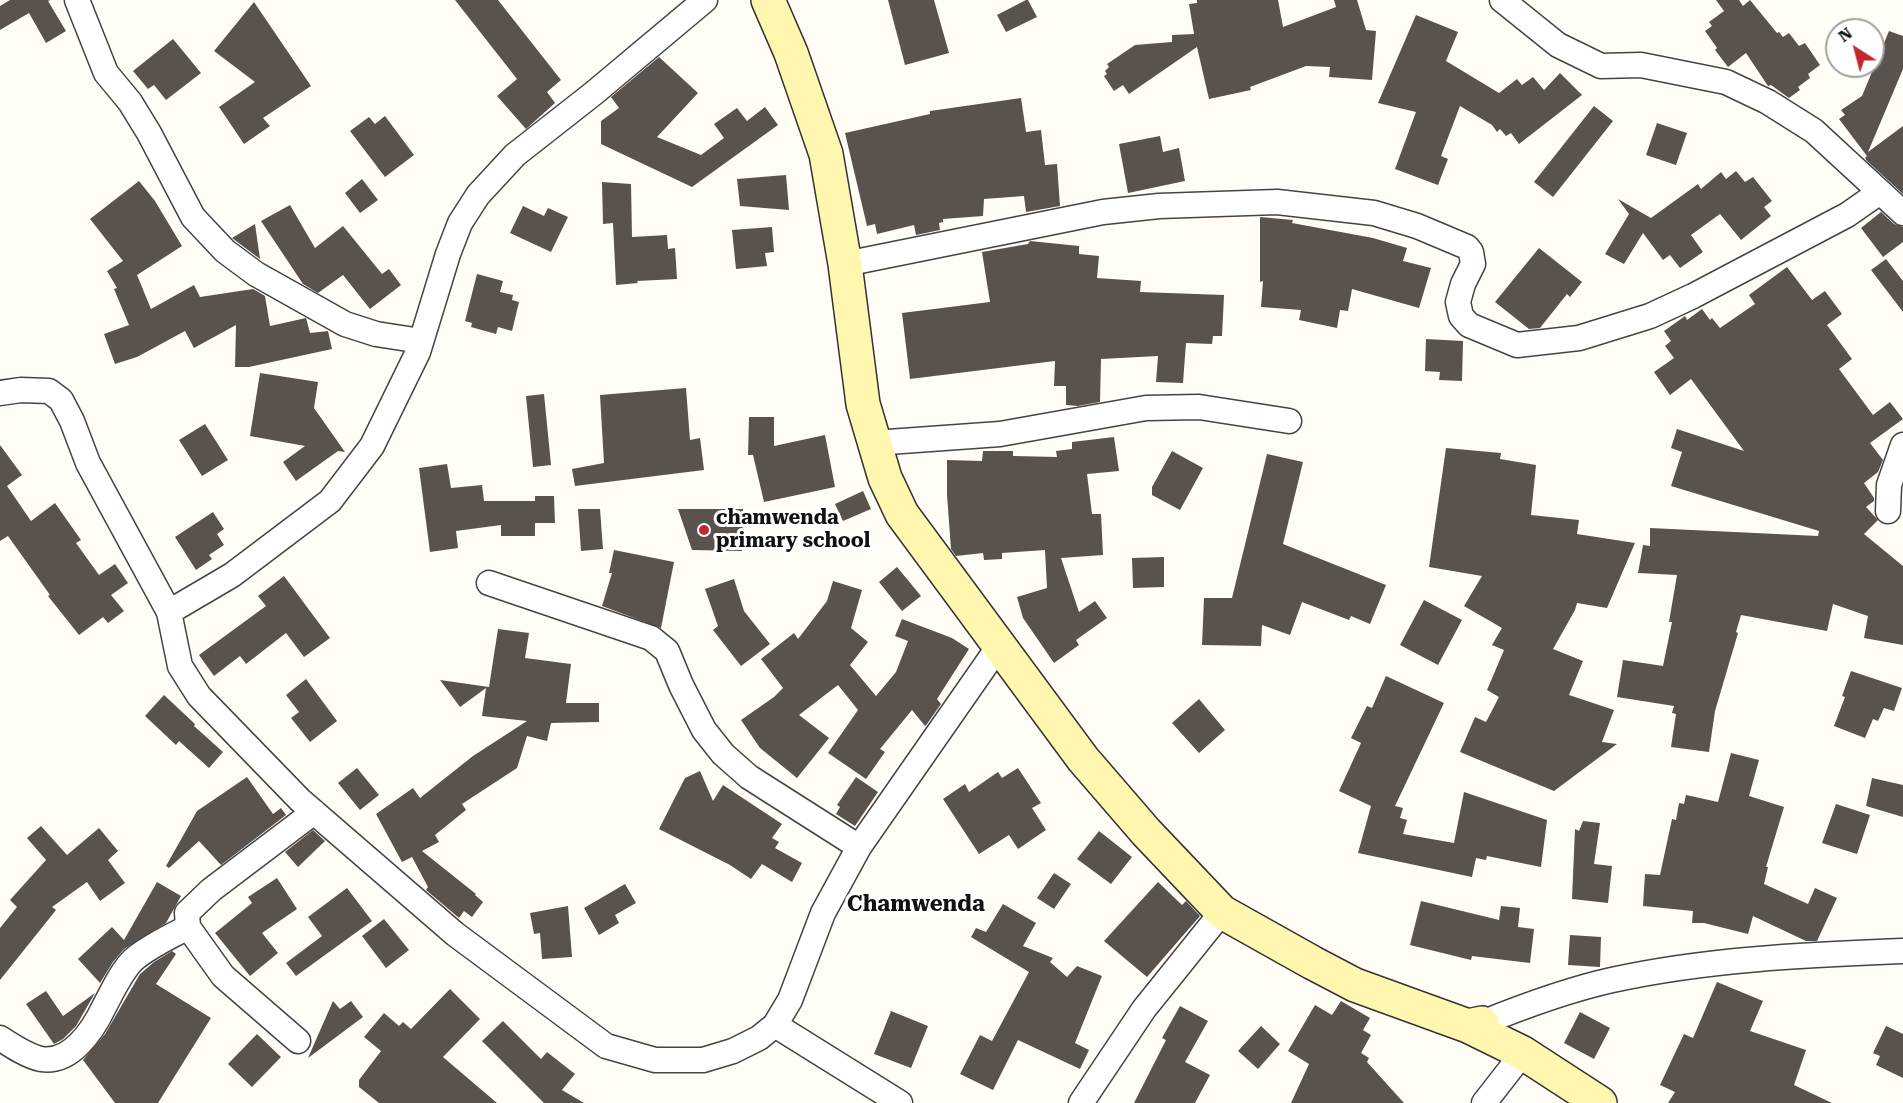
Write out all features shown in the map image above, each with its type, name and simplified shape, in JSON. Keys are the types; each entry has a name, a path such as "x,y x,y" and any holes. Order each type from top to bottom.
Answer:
{"street":[{"path":"77,0 106,73 130,102 149,133 193,217 225,251 256,274 345,324 376,333 421,341"},
{"path":"169,612 232,575 330,501 372,446 421,341 460,223 478,195 515,156 705,0"},
{"path":"768,0 791,53 826,154 845,264 863,404 885,478 902,514 1083,759 1146,832 1222,912 1355,985 1475,1024 1600,1103"},
{"path":"1502,0 1558,45 1601,66 1641,65 1726,82 1768,102 1814,131 1903,213"},
{"path":"845,264 1103,212 1159,206 1217,206 1277,202 1374,213 1417,226 1467,247 1471,252 1473,264 1463,284 1458,302 1461,316 1470,325 1517,345 1579,338 1650,316 1693,297 1847,215 1880,192"},
{"path":"0,393 21,390 49,391 62,400 88,463 169,612 180,666 199,696 300,800 455,934 606,1046 655,1060 703,1059 733,1051 759,1038 775,1025 790,1000 823,913 859,847 999,646"},
{"path":"874,443 1000,434 1146,408 1199,407 1289,421"},
{"path":"1888,511 1889,485 1903,445"},
{"path":"489,583 651,638 660,644 667,651 681,686 704,730 723,754 749,777 859,847"},
{"path":"298,1041 223,976 188,927 187,913 211,890 314,812"},
{"path":"1081,1103 1144,1008 1222,912"},
{"path":"0,1038 41,1059 61,1058 77,1047 132,961 150,947 188,927"},
{"path":"1475,1024 1519,1007 1623,978 1710,964 1903,951"},
{"path":"775,1025 900,1103"},
{"path":"1485,1103 1523,1053"}],"building":[{"path":"10,0 50,0 48,1 66,31 46,43 29,13 0,30 0,6"},
{"path":"455,0 498,0 561,80 547,92 555,103 526,129 497,96 517,79"},
{"path":"888,0 934,0 949,53 905,65"},
{"path":"1026,0 1037,17 1006,32 997,15"},
{"path":"1197,0 1278,0 1283,27 1336,7 1334,0 1357,0 1366,30 1376,31 1372,80 1329,77 1330,67 1306,66 1250,87 1251,90 1209,99 1197,47 1129,94 1123,85 1114,91 1104,76 1109,67 1107,64 1135,45 1172,42 1172,35 1194,34 1189,4 1197,3"},
{"path":"1716,0 1739,0 1743,6 1750,0 1777,33 1779,32 1783,37 1789,33 1799,46 1805,43 1820,65 1808,74 1810,78 1798,87 1800,90 1789,98 1771,85 1768,86 1746,53 1728,67 1715,50 1717,48 1705,31 1712,26 1709,22 1724,11"},
{"path":"254,2 311,86 263,118 270,126 244,144 219,107 255,82 214,51"},
{"path":"1416,15 1458,32 1446,61 1499,93 1517,79 1522,85 1533,77 1544,90 1560,73 1582,95 1519,144 1511,133 1506,136 1500,129 1497,132 1492,125 1460,106 1441,156 1448,159 1438,185 1395,169 1416,112 1378,103"},
{"path":"1889,31 1903,36 1903,69 1868,152 1903,126 1903,194 1867,161 1865,158 1867,156 1839,119 1845,115 1841,110 1862,96 1869,78 1885,78 1885,41"},
{"path":"173,39 201,73 166,100 154,85 148,89 133,71"},
{"path":"659,57 698,93 657,137 701,155 724,138 714,124 737,108 747,121 765,107 778,125 692,187 601,144 601,121 619,108 611,97"},
{"path":"1021,98 1026,132 1041,130 1045,165 1057,164 1060,206 1026,212 1024,196 984,199 983,216 943,219 943,222 939,223 940,230 916,235 914,225 877,234 875,224 867,226 845,133 930,114 930,111"},
{"path":"1594,106 1613,121 1553,197 1534,182"},
{"path":"385,116 414,155 385,177 350,131 369,117 375,124"},
{"path":"1657,123 1687,133 1676,165 1646,155"},
{"path":"1160,136 1163,152 1179,148 1185,181 1128,193 1119,144"},
{"path":"1736,171 1745,182 1753,177 1772,201 1764,207 1771,216 1741,240 1720,214 1691,235 1703,252 1680,268 1670,255 1663,260 1643,233 1624,264 1605,254 1629,214 1618,199 1651,218 1698,184 1701,189 1721,172 1726,179"},
{"path":"786,175 789,210 740,206 737,179"},
{"path":"362,179 378,200 360,213 345,193"},
{"path":"139,181 155,201 182,246 137,275 151,309 194,285 200,297 253,289 265,296 270,326 306,318 310,333 328,331 332,349 249,367 235,367 236,325 194,348 185,331 137,357 115,364 104,334 129,325 114,289 117,288 107,271 123,261 90,219"},
{"path":"602,182 631,184 632,237 667,235 668,249 675,248 677,279 637,281 638,283 616,285 613,223 603,224"},
{"path":"290,205 315,248 343,226 382,274 389,269 401,285 370,309 343,275 318,293 303,284 261,221"},
{"path":"523,206 544,216 548,208 568,217 551,252 510,233"},
{"path":"1881,212 1894,224 1903,227 1903,242 1883,257 1861,228"},
{"path":"1260,217 1293,220 1292,223 1373,238 1407,248 1403,261 1431,268 1419,308 1352,289 1348,311 1340,310 1337,328 1299,320 1301,310 1261,307 1263,281 1260,282"},
{"path":"255,224 260,259 232,238"},
{"path":"772,227 774,252 765,253 767,266 736,269 732,230"},
{"path":"1030,241 1079,246 1079,254 1099,256 1097,278 1141,281 1140,292 1224,295 1222,336 1213,336 1212,344 1186,343 1183,383 1156,382 1158,356 1101,359 1100,402 1078,406 1066,405 1066,386 1054,386 1055,361 910,379 902,313 990,302 982,252 1028,244"},
{"path":"1539,248 1582,282 1570,297 1567,294 1540,328 1529,329 1495,302"},
{"path":"1886,259 1903,281 1903,312 1871,270"},
{"path":"1787,267 1812,300 1825,291 1842,314 1827,325 1852,359 1839,369 1873,415 1890,402 1903,419 1870,443 1883,460 1878,472 1864,483 1874,498 1874,501 1866,507 1878,520 1864,534 1903,566 1903,645 1864,638 1868,616 1833,604 1827,631 1741,615 1736,632 1738,633 1715,711 1709,752 1671,747 1676,714 1672,713 1674,706 1617,697 1623,660 1663,666 1672,622 1669,622 1677,575 1638,573 1643,545 1650,546 1650,528 1818,536 1819,531 1671,486 1682,452 1671,448 1677,429 1744,451 1691,379 1670,395 1654,372 1674,358 1665,346 1671,341 1664,331 1685,316 1687,320 1702,309 1720,328 1755,304 1749,295"},
{"path":"477,274 503,281 500,292 513,295 512,300 519,302 512,331 498,327 496,334 471,327 472,323 465,321"},
{"path":"1426,339 1463,341 1462,381 1439,380 1440,372 1425,371"},
{"path":"260,373 318,382 314,408 345,452 338,451 296,481 283,462 305,446 250,436"},
{"path":"686,388 690,440 700,438 704,470 575,486 572,469 604,463 600,395"},
{"path":"544,394 551,465 533,467 526,396"},
{"path":"749,417 774,417 774,446 825,435 835,487 764,502 753,455 748,455"},
{"path":"205,424 228,460 202,476 179,440"},
{"path":"1114,437 1119,471 1087,474 1092,514 1101,514 1103,555 1061,558 1079,612 1095,601 1107,618 1076,640 1079,645 1054,663 1023,618 1017,597 1047,588 1045,550 1002,553 1002,559 984,560 983,553 956,556 951,549 947,460 982,461 983,451 1013,451 1013,456 1057,457 1056,451 1072,449 1072,442"},
{"path":"0,445 22,475 7,486 31,521 55,503 81,540 76,543 99,575 115,564 128,583 111,595 124,611 108,623 103,617 79,635 48,596 50,595 8,536 0,541"},
{"path":"1446,448 1501,453 1500,459 1536,465 1531,515 1579,520 1577,534 1635,543 1607,608 1577,603 1553,649 1583,661 1569,695 1614,710 1602,742 1617,744 1554,791 1460,752 1475,717 1486,722 1499,697 1487,690 1504,650 1492,645 1502,628 1464,606 1482,576 1429,567"},
{"path":"1172,451 1203,468 1180,510 1152,495 1152,487"},
{"path":"1267,454 1303,462 1283,544 1386,585 1370,624 1351,616 1349,620 1302,602 1290,635 1262,625 1261,646 1202,645 1204,598 1232,598"},
{"path":"447,464 451,488 482,485 484,501 535,501 535,496 554,496 555,523 535,523 535,536 501,536 501,525 456,531 458,548 430,552 419,468"},
{"path":"863,491 871,509 843,521 835,504"},
{"path":"578,509 600,509 603,549 581,551"},
{"name":"chamwenda primary school","path":"678,509 743,509 742,551 692,550"},
{"path":"213,512 224,529 217,534 224,545 209,555 212,559 196,570 175,537"},
{"path":"614,550 674,562 661,628 602,606 612,573 609,573"},
{"path":"1164,557 1164,587 1133,588 1132,558"},
{"path":"897,567 921,596 902,611 879,582"},
{"path":"284,576 330,638 304,657 286,633 246,664 240,656 214,676 199,655 266,606 258,596"},
{"path":"734,579 744,611 770,644 741,666 713,630 718,626 705,589"},
{"path":"833,581 862,590 851,628 868,642 850,665 876,696 896,672 908,641 895,636 902,619 952,638 969,649 937,699 941,704 927,724 925,726 912,710 880,749 885,752 866,779 828,753 858,710 838,685 799,715 829,738 797,778 760,748 741,720 783,688 761,659 794,633 798,639 827,601"},
{"path":"1424,600 1462,620 1438,665 1400,645"},
{"path":"498,629 529,633 525,658 571,664 566,703 599,703 599,722 551,723 547,741 527,736 517,768 462,804 466,810 435,835 439,842 422,851 483,902 472,917 464,911 459,918 426,890 428,887 412,857 402,862 376,814 413,788 420,798 473,756 527,721 482,716 486,688 460,707 440,680 489,687"},
{"path":"1851,671 1902,688 1894,711 1884,708 1878,721 1873,719 1865,738 1834,726 1845,697 1842,696"},
{"path":"1386,676 1444,703 1395,806 1403,808 1400,818 1407,820 1403,834 1454,843 1464,792 1547,820 1541,867 1487,856 1486,860 1476,858 1472,877 1358,853 1371,806 1339,791 1361,743 1351,738 1367,706 1372,708"},
{"path":"306,679 337,721 310,742 291,718 299,712 286,695"},
{"path":"164,695 223,752 209,768 179,741 176,745 145,716"},
{"path":"1199,699 1225,730 1199,753 1172,723"},
{"path":"1731,753 1759,760 1749,796 1784,807 1766,867 1768,867 1764,884 1808,904 1815,888 1837,898 1817,941 1806,941 1753,916 1748,934 1704,923 1692,923 1693,911 1643,906 1645,874 1660,875 1672,819 1676,820 1679,803 1684,804 1686,795 1718,802"},
{"path":"357,768 379,795 360,810 338,783"},
{"path":"1018,768 1041,803 1032,808 1046,830 1018,849 1009,835 979,854 943,799 965,784 969,792 998,772 1002,778"},
{"path":"700,771 713,801 723,785 782,824 772,838 779,842 775,848 802,863 792,882 762,864 751,879 730,865 659,829 685,778"},
{"path":"247,777 273,814 281,808 286,815 221,865 199,841 169,868 166,866 197,811"},
{"path":"856,777 878,792 855,826 836,814 840,807 837,805"},
{"path":"1872,778 1903,785 1903,817 1866,806"},
{"path":"1836,804 1870,815 1857,854 1822,843"},
{"path":"1583,821 1600,823 1594,864 1612,866 1608,903 1572,899 1575,829 1579,831"},
{"path":"41,826 67,855 99,828 118,851 108,860 125,883 100,901 87,882 52,907 56,910 0,980 0,928 17,907 10,900 46,860 27,838"},
{"path":"313,830 325,841 298,867 285,852"},
{"path":"1099,831 1132,857 1111,884 1077,859"},
{"path":"1054,873 1071,884 1054,909 1037,898"},
{"path":"277,878 297,909 262,933 278,953 250,976 215,933 252,903 248,897"},
{"path":"157,882 181,896 166,923 124,949 100,983 78,959 112,927 124,940"},
{"path":"1158,882 1182,905 1186,901 1200,916 1147,977 1104,941"},
{"path":"625,884 636,903 615,915 619,923 599,935 584,908"},
{"path":"347,888 372,921 296,976 286,963 322,936 308,917"},
{"path":"1421,901 1499,920 1501,906 1520,908 1518,927 1534,929 1530,963 1472,956 1471,960 1410,945"},
{"path":"1003,904 1036,923 1023,946 1053,958 1050,962 1067,977 1077,966 1102,976 1075,1043 1089,1050 1080,1069 1018,1040 993,1090 960,1074 980,1035 992,1041 1029,972 971,937 976,928 986,932"},
{"path":"568,906 572,957 542,959 540,933 534,934 530,913"},
{"path":"384,919 409,950 386,968 362,936"},
{"path":"1570,935 1601,937 1600,967 1568,965"},
{"path":"172,951 176,954 156,984 211,1018 158,1103 115,1103 83,1060 105,1034 140,974"},
{"path":"1717,982 1763,1001 1750,1031 1806,1050 1794,1085 1832,1103 1668,1103 1675,1092 1660,1085 1684,1034 1693,1038"},
{"path":"450,989 480,1019 443,1057 497,1103 379,1103 359,1087 359,1080 381,1051 364,1037 384,1013 399,1026 403,1022 411,1029"},
{"path":"46,991 63,1016 95,993 76,1026 63,1039 54,1044 26,1004"},
{"path":"333,1001 340,1009 351,1001 363,1017 308,1058"},
{"path":"1341,1001 1370,1018 1363,1030 1371,1035 1361,1053 1369,1058 1367,1062 1404,1103 1291,1103 1309,1064 1288,1051 1315,1005 1332,1015"},
{"path":"1180,1006 1208,1021 1185,1062 1210,1075 1195,1103 1134,1103 1166,1040 1162,1038"},
{"path":"891,1011 928,1026 911,1068 874,1054"},
{"path":"1580,1012 1610,1028 1594,1059 1564,1043"},
{"path":"503,1021 541,1059 547,1052 575,1074 562,1090 584,1103 544,1103 482,1041"},
{"path":"1261,1026 1280,1044 1258,1069 1238,1051"},
{"path":"1886,1026 1903,1034 1903,1078 1876,1065 1880,1056 1873,1053"},
{"path":"257,1034 281,1057 252,1087 228,1064"}],"place":[{"name":"chamwenda primary school","path":"704,530"}],"district":[{"name":"Chamwenda","path":"916,905"}]}
